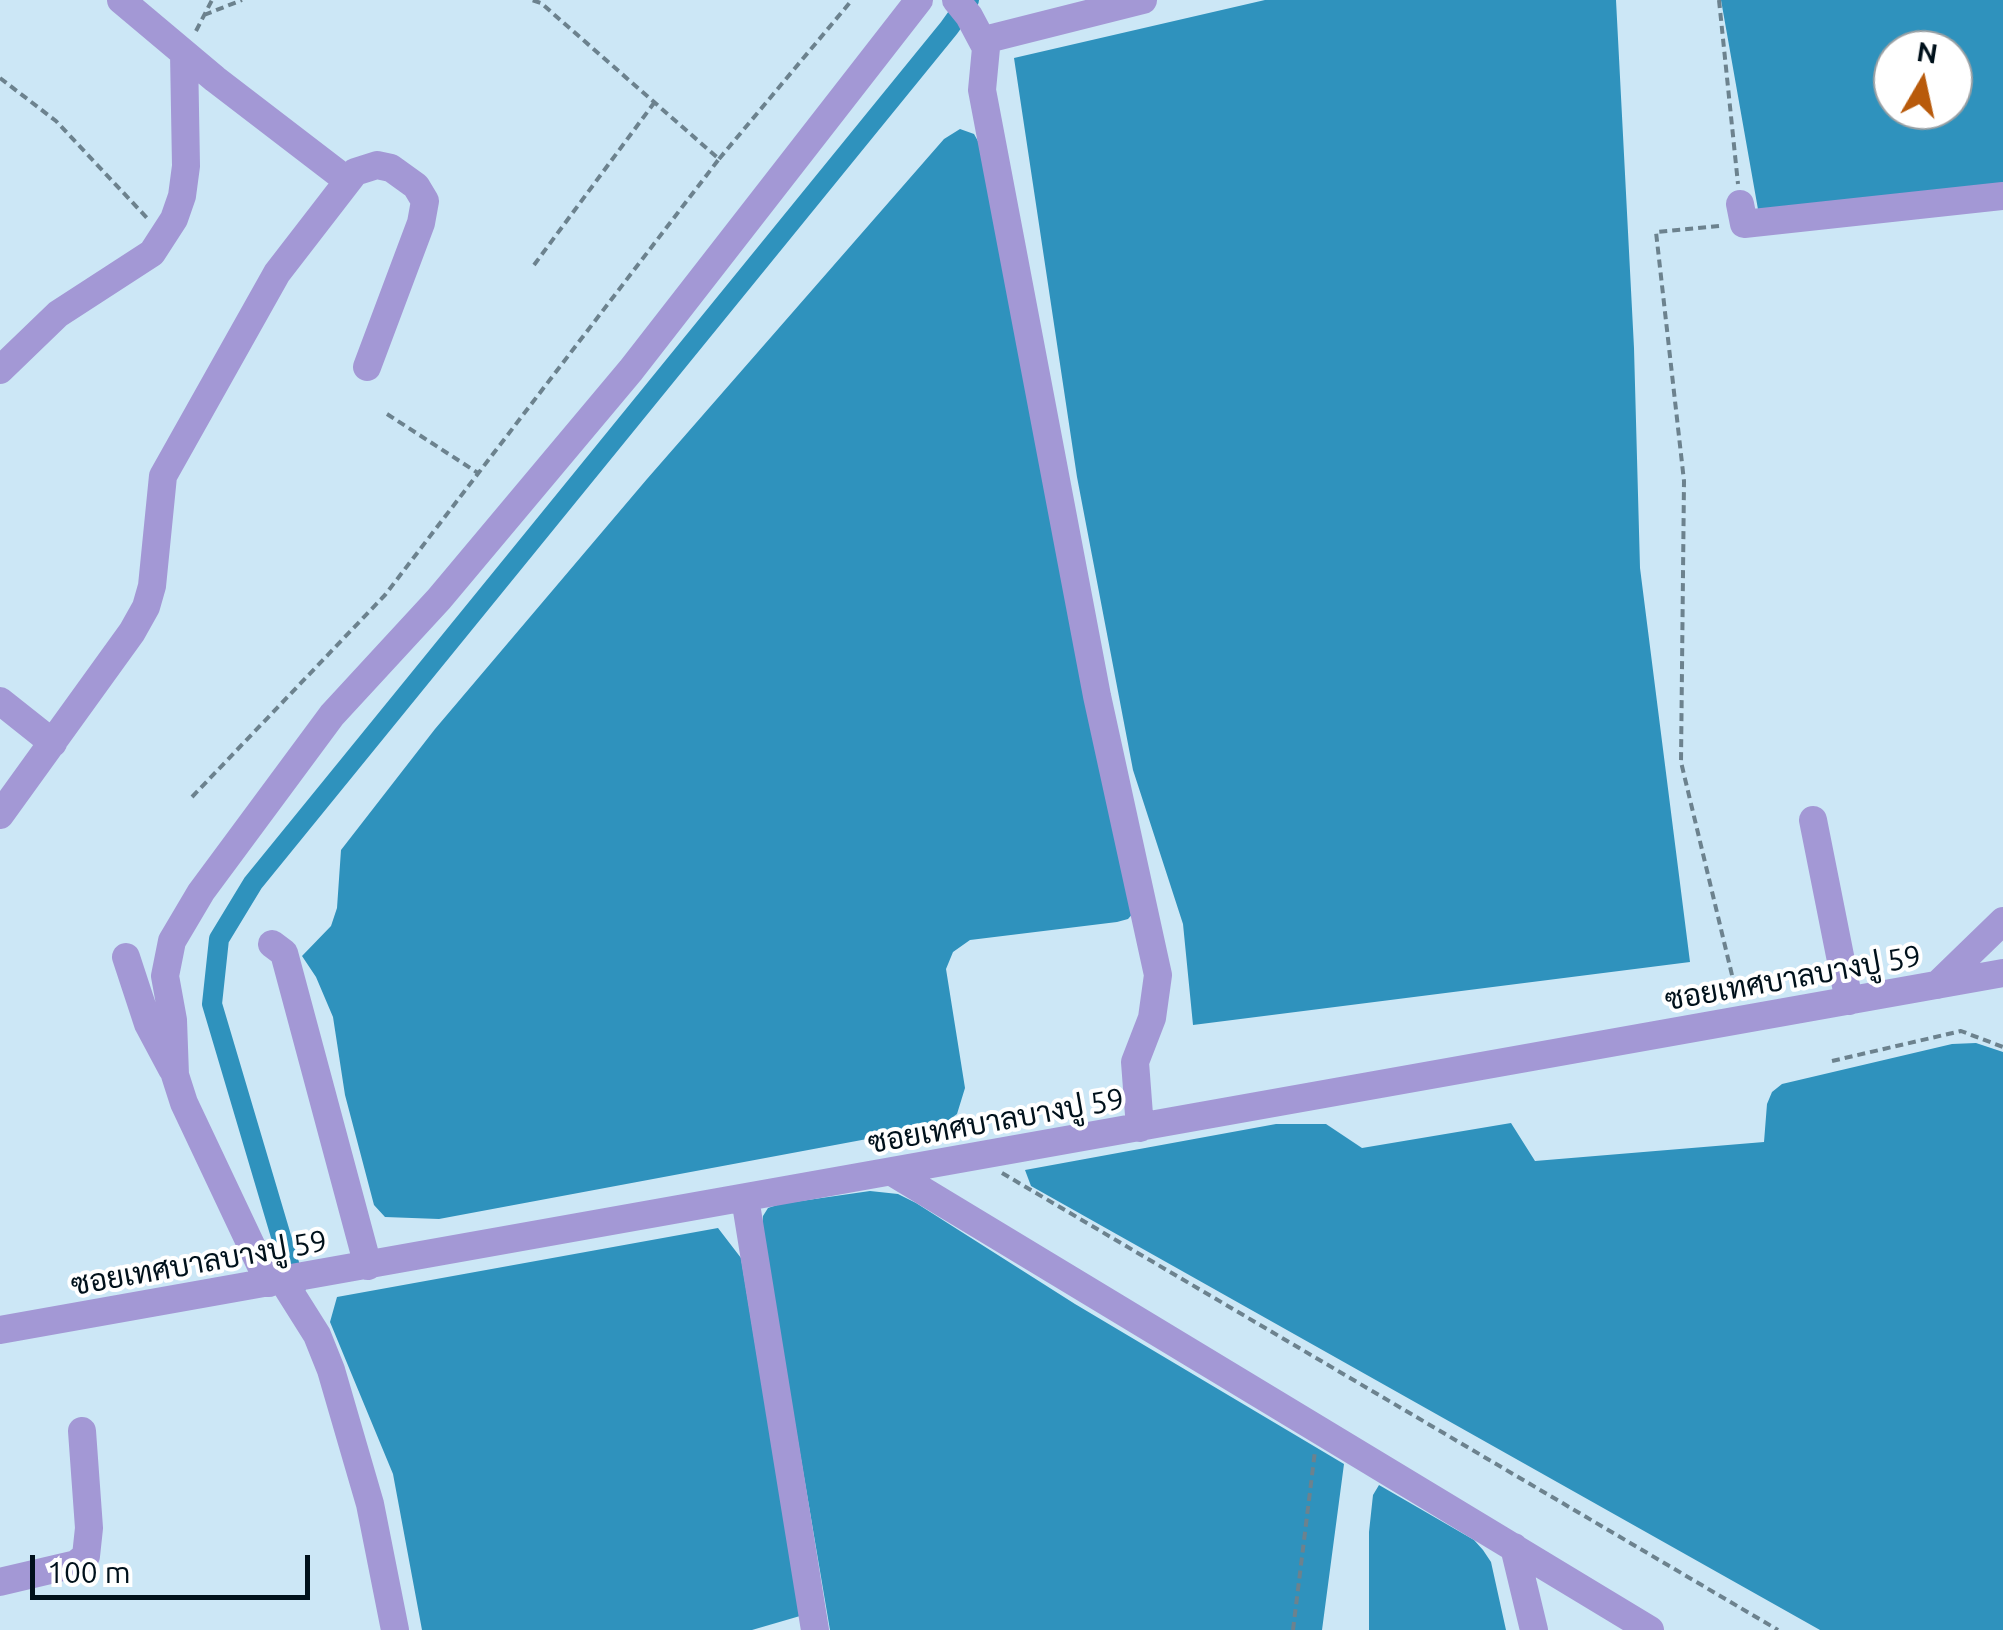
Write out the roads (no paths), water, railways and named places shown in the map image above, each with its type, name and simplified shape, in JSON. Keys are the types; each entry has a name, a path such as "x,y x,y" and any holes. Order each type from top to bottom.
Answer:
{"street":[{"path":"121,0 348,181"},
{"path":"175,1075 173,1020 165,976 167,957 201,892 332,715 439,599 630,370 920,0"},
{"path":"984,40 1142,0"},
{"path":"962,8 984,40 982,90 1097,696 1158,975 1152,1018 1135,1062 1140,1128"},
{"path":"0,370 58,314 152,253 164,235 182,196 186,166 184,52"},
{"path":"0,815 146,607 152,586 162,476 277,273 354,172 377,166 392,168 416,186 425,201 421,223 367,367"},
{"path":"1742,214 2003,196"},
{"path":"0,701 54,743"},
{"path":"1813,820 1849,1001"},
{"path":"1936,986 2003,921"},
{"path":"272,944 284,954 368,1266"},
{"path":"126,957 148,1024 175,1075 184,1103 276,1282 318,1335 332,1370 370,1504 395,1630"},
{"name":"ซอยเทศบาลบางปู 59","path":"0,1330 2003,973"},
{"path":"892,1172 1514,1547 1638,1626"},
{"path":"745,1198 815,1630"},
{"path":"0,1582 76,1564 86,1556 89,1528 82,1432"},
{"path":"1514,1547 1534,1630"}],"water":[{"path":"1265,0 1616,0 1634,348 1640,568 1690,962 1193,1025 1183,924 1133,770 1077,477 1014,58"},
{"path":"1721,0 2003,0 2003,184 1759,215"},
{"path":"960,129 974,134 979,143 1135,911 1128,919 1117,922 970,940 953,952 946,969 965,1088 957,1114 942,1125 439,1219 385,1217 374,1205 345,1095 333,1017 302,956 331,926 337,908 341,850 435,729 647,479 944,139"},
{"path":"1976,1043 2003,1052 2003,1630 1820,1630 1031,1186 1025,1170 1276,1124 1326,1124 1362,1148 1511,1123 1535,1161 1764,1142 1767,1104 1772,1092 1782,1084 1952,1044"},
{"path":"870,1191 898,1194 916,1203 1075,1304 1344,1464 1322,1630 830,1630 762,1229 763,1216 768,1208 780,1204"},
{"path":"718,1228 741,1258 800,1616 752,1630 422,1630 393,1474 330,1322 337,1297"},
{"path":"1379,1485 1474,1540 1483,1550 1491,1562 1506,1630 1369,1630 1369,1532 1373,1495"}],"waterway":[{"path":"296,1287 212,1004 219,939 253,883 969,0"}]}
